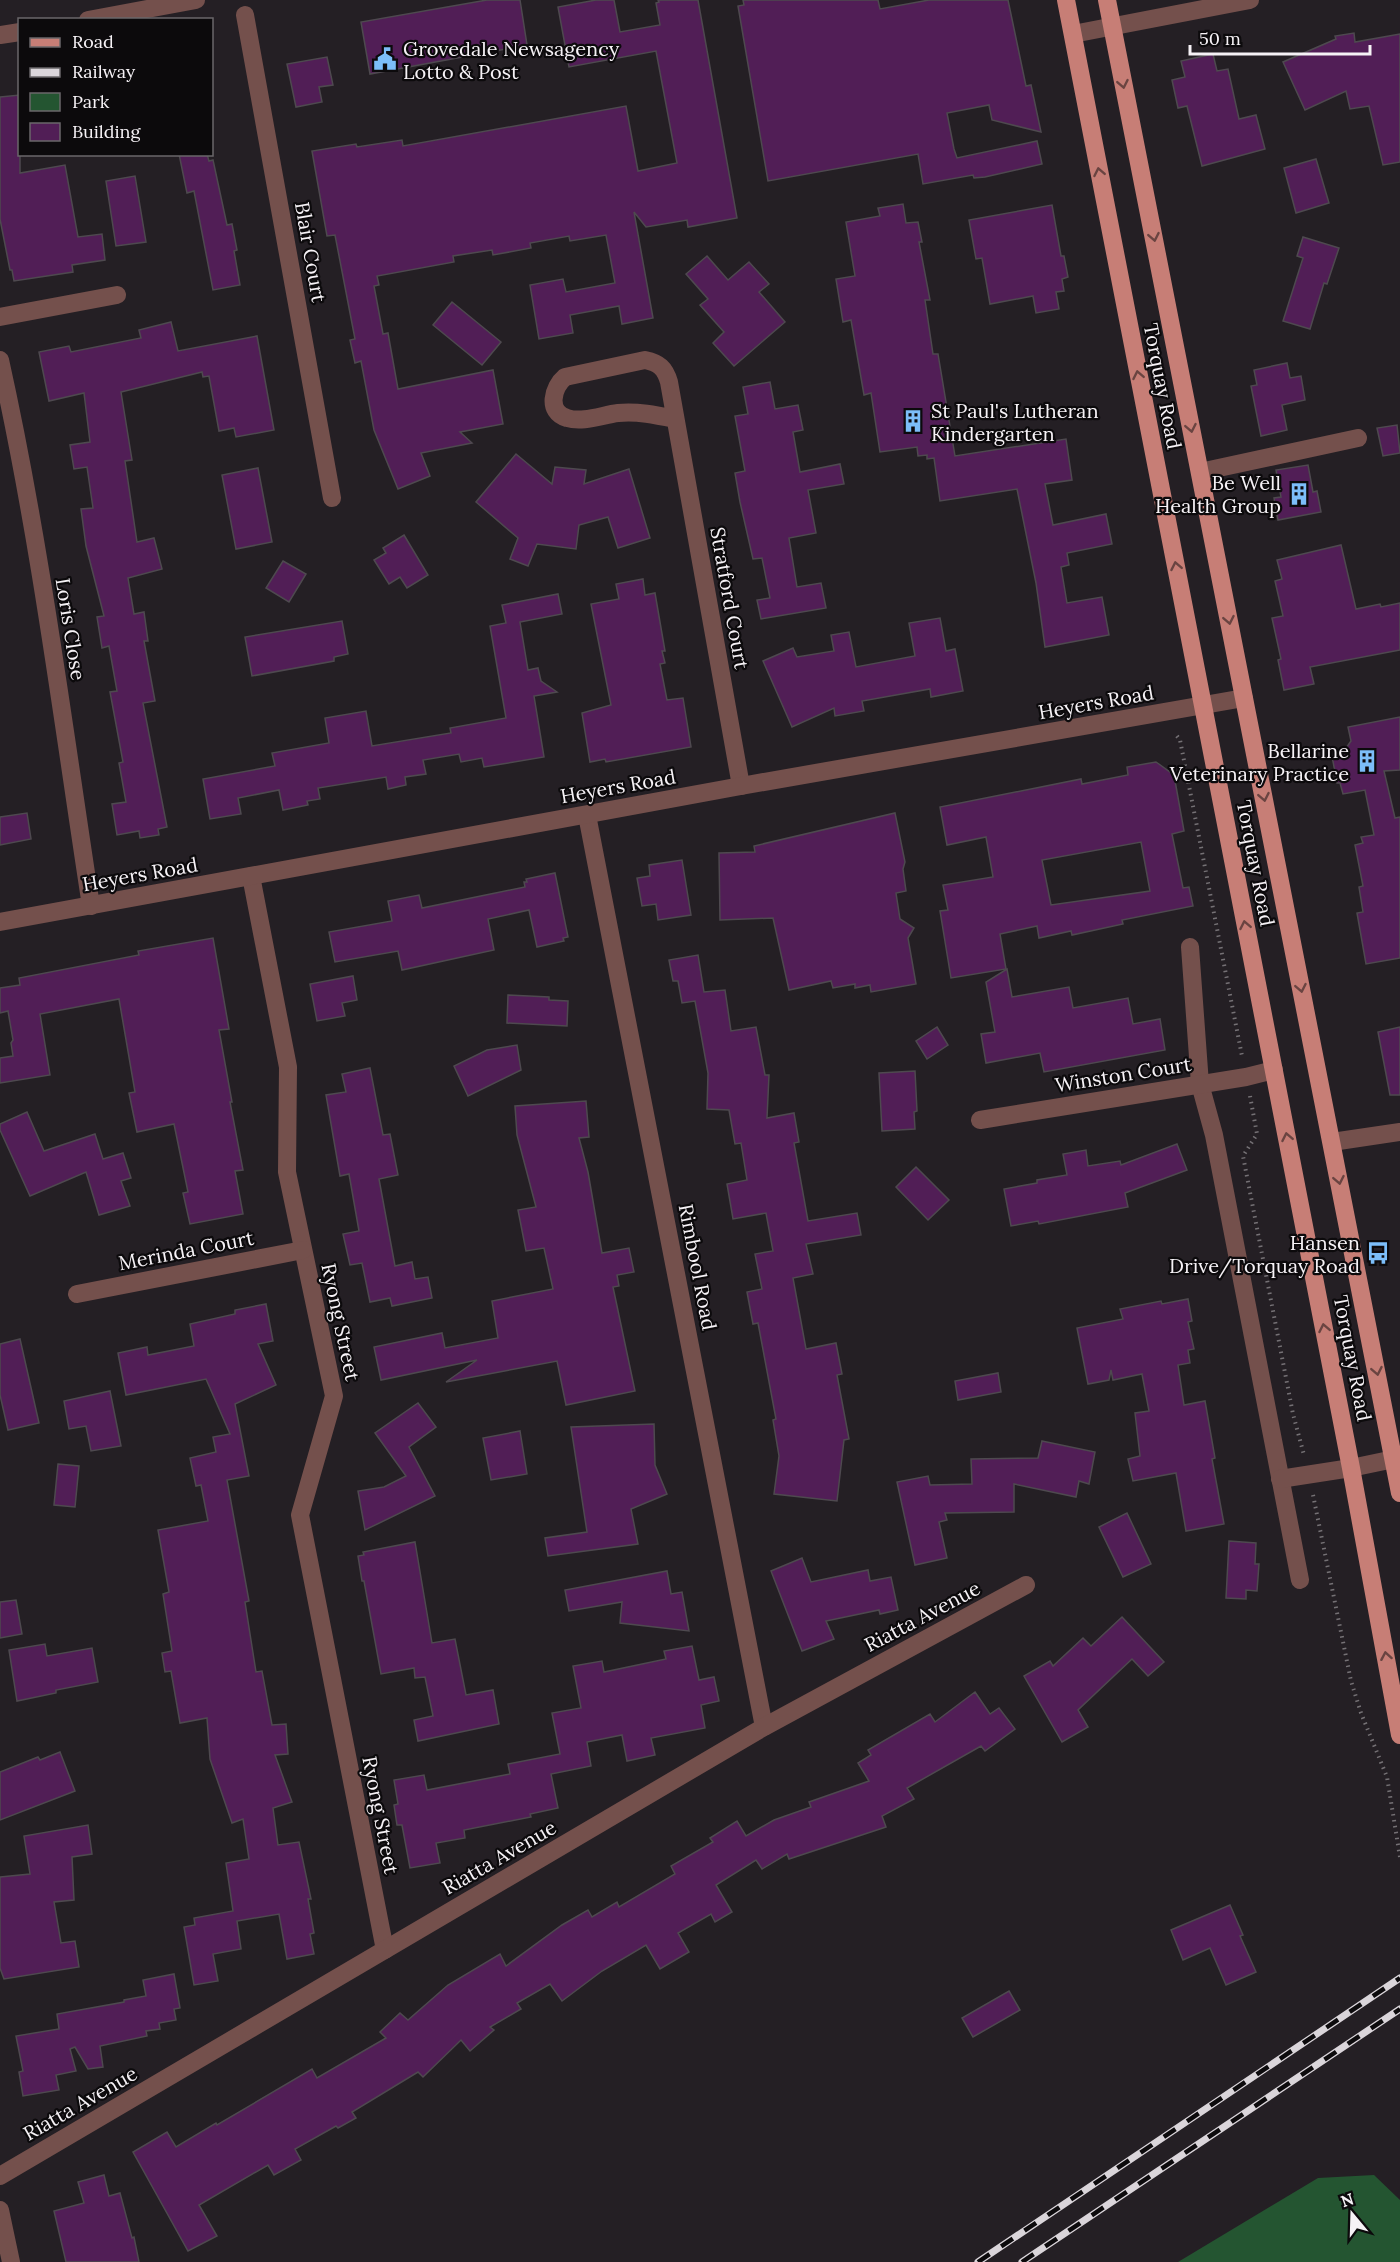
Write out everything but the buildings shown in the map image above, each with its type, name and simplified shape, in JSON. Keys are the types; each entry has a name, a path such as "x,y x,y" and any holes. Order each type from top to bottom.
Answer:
{"main road":[{"name":"Torquay Road","path":"1066,0 1351,1468 1400,1735"},
{"name":"Torquay Road","path":"1107,0 1400,1493"}],"street":[{"path":"99,18 196,0"},
{"path":"1073,34 1250,0"},
{"name":"Blair Court","path":"245,15 332,498"},
{"path":"0,35 18,32"},
{"path":"0,317 117,295"},
{"name":"Loris Close","path":"0,360 19,446 32,523 91,906"},
{"name":"Stratford Court","path":"675,418 644,413 620,413 579,419 565,418 556,410 554,392 557,384 565,376 645,360 657,362 666,371 675,418 741,786"},
{"path":"1200,471 1358,438"},
{"name":"Heyers Road","path":"0,922 741,786 1244,698"},
{"name":"Rimbool Road","path":"587,814 764,1727"},
{"name":"Ryong Street","path":"251,876 288,1067 287,1172 334,1396 300,1515 385,1950"},
{"path":"1190,948 1200,1084 1214,1135 1300,1580"},
{"name":"Winston Court","path":"980,1119 1246,1077 1274,1070"},
{"path":"1332,1142 1400,1132"},
{"name":"Merinda Court","path":"78,1294 303,1250"},
{"path":"1280,1479 1394,1459"},
{"name":"Riatta Avenue","path":"0,2176 764,1727 1026,1585"},
{"path":"0,2210 11,2262"}],"path":[{"path":"1177,736 1180,740 1257,1134 1243,1156 1293,1414 1326,1550 1351,1681 1361,1713 1387,1777 1400,1857"}],"green space":[{"path":"1374,2175 1400,2200 1400,2262 1178,2262 1318,2178"}],"railway":[{"path":"978,2262 1400,1978"},
{"path":"1022,2262 1400,2009"}],"place":[{"name":"Grovedale Newsagency Lotto & Post","path":"385,59"},
{"name":"St Paul's Lutheran Kindergarten","path":"913,421"},
{"name":"Be Well Health Group","path":"1299,494"},
{"name":"Bellarine Veterinary Practice","path":"1367,761"},
{"name":"Hansen Drive/Torquay Road","path":"1378,1253"}]}
